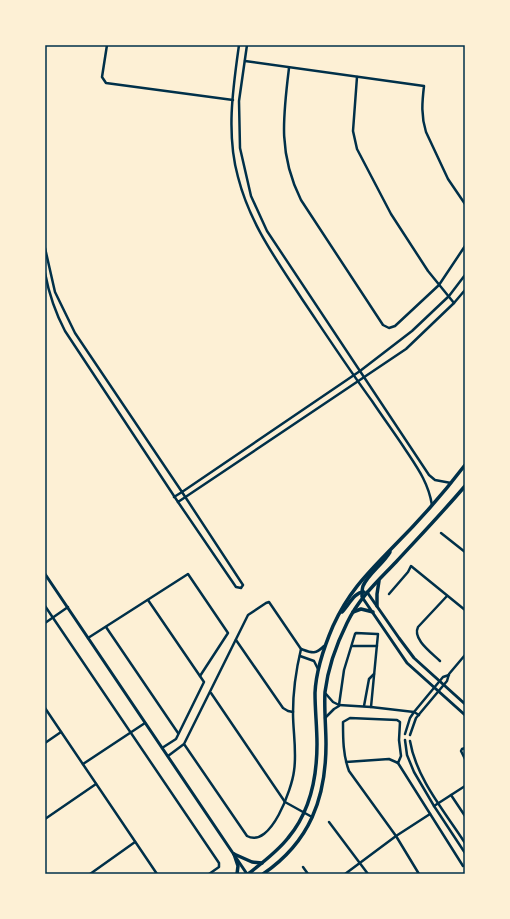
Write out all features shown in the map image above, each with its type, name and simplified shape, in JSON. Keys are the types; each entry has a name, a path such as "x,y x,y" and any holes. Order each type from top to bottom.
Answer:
{"main road":[{"path":"247,874 275,853 289,838 304,812 310,796 316,769 316,693 318,669 339,614 347,599 360,581 394,547 432,505 465,465"},
{"path":"263,874 282,858 306,829 320,798 324,777 325,694 330,665 353,612 365,592 380,580 435,521 465,486"},
{"path":"365,592 363,587 368,579 386,559 394,547"},
{"path":"377,606 377,594 380,580"},
{"path":"339,614 348,606 356,594 365,592"},
{"path":"353,612 361,609 373,612"},
{"path":"234,854 252,862 262,863"},
{"path":"234,854 238,866 237,874"}],"street":[{"path":"107,45 102,77 106,83 233,100"},
{"path":"239,45 231,127 237,176 247,206 258,231 357,381 422,475 429,491 432,505"},
{"path":"247,45 239,101 240,148 251,196 266,231 429,475 435,480 451,483"},
{"path":"245,61 424,86 421,108 423,124 448,179 465,204"},
{"path":"290,68 284,138 286,161 292,179 301,200 381,322 387,328 395,326 439,285 465,246"},
{"path":"357,77 353,131 357,149 391,214 428,271 454,303"},
{"path":"45,248 55,292 75,333 243,585 241,588 236,587 174,497 65,331 49,294 45,273"},
{"path":"174,497 360,371 412,332 449,296 465,275"},
{"path":"178,502 406,349 454,303 465,290"},
{"path":"441,533 465,552"},
{"path":"388,594 408,572 411,566 465,610"},
{"path":"45,574 247,874"},
{"path":"88,638 188,574 228,633 200,676"},
{"path":"365,592 377,606 414,658 465,704"},
{"path":"440,661 418,639 416,631 447,596"},
{"path":"362,597 407,663 465,715"},
{"path":"148,600 204,682 174,740 162,748"},
{"path":"168,756 184,744 211,693 248,615 269,602 301,649 313,653 317,652 326,645"},
{"path":"45,606 219,863 219,867 209,874"},
{"path":"45,623 68,608"},
{"path":"106,627 178,733"},
{"path":"325,718 339,705 344,670 356,633 378,634 371,707"},
{"path":"236,640 283,708 293,712"},
{"path":"352,646 377,646"},
{"path":"184,744 247,836 252,838 260,837 271,827 285,802 291,784 295,761 293,712 295,683 301,649"},
{"path":"405,734 410,718 414,712 439,681 449,674 465,655"},
{"path":"300,656 314,661 318,669"},
{"path":"364,706 369,678 374,674"},
{"path":"410,735 419,715 447,681 449,674"},
{"path":"211,693 285,802 312,817"},
{"path":"325,694 333,702 339,705 364,706 414,712 419,715"},
{"path":"45,708 157,874"},
{"path":"398,763 401,756 399,740 400,722 397,720 350,718 344,722 343,738 346,762 349,771 396,836 419,874"},
{"path":"83,764 145,723"},
{"path":"45,743 61,732"},
{"path":"405,740 410,764 434,806 465,853"},
{"path":"410,741 412,753 418,770 465,843"},
{"path":"465,748 461,751 465,759"},
{"path":"346,762 389,759 398,763 463,866"},
{"path":"45,819 96,784"},
{"path":"434,806 465,786"},
{"path":"451,795 465,816"},
{"path":"345,874 396,836 430,814"},
{"path":"329,822 368,874"},
{"path":"90,874 135,842"},
{"path":"303,867 308,874"}]}
